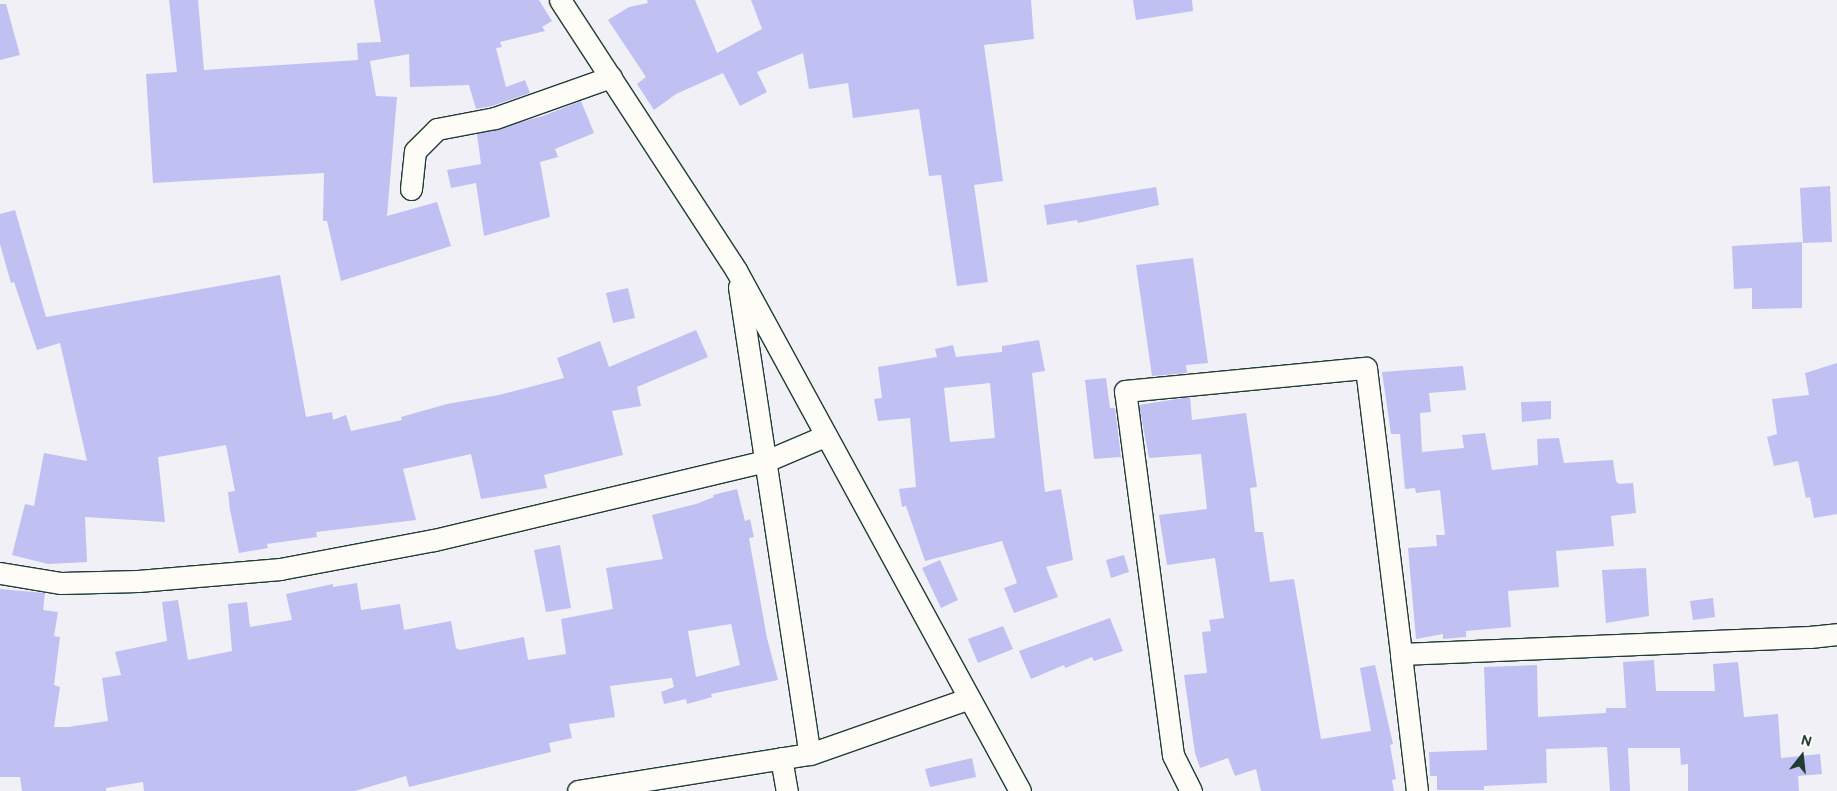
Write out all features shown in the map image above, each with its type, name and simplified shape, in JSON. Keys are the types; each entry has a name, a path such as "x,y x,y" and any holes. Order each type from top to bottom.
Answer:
{"street":[{"path":"560,0 736,270 966,699 1020,791"},
{"path":"411,189 415,151 437,129 495,118 611,77"},
{"path":"736,270 810,754"},
{"path":"1191,791 1173,755 1125,391 1366,368 1417,791"},
{"path":"0,574 61,584 138,581 280,569 434,540 766,461 825,436"},
{"path":"1401,654 1810,637 1837,634"},
{"path":"578,791 634,787 810,754 966,699"},
{"path":"781,758 787,791"}],"building":[{"path":"169,0 198,0 204,70 358,60 357,43 381,42 374,0 539,0 552,21 542,27 545,31 500,42 502,47 496,48 506,87 525,80 530,93 492,106 476,109 469,85 410,87 409,54 370,61 376,96 397,97 387,216 437,202 451,246 341,281 327,221 323,221 324,173 153,183 146,74 177,72"},
{"path":"647,0 695,0 717,53 762,29 751,0 1031,0 1034,39 984,45 1003,181 974,185 988,282 957,286 941,175 929,176 919,109 853,118 848,83 809,89 803,53 757,72 767,92 740,106 723,73 676,94 654,110 637,84 646,77 608,20 629,7 648,3"},
{"path":"1133,0 1192,0 1193,11 1136,20"},
{"path":"0,4 6,4 20,55 0,60"},
{"path":"581,101 594,133 555,149 558,157 540,162 550,217 484,236 476,183 451,188 447,170 481,164 477,134 543,116"},
{"path":"1830,186 1832,242 1803,243 1800,188"},
{"path":"1156,187 1159,205 1078,223 1077,220 1047,225 1044,205"},
{"path":"15,210 46,317 280,275 306,417 332,412 333,420 346,415 351,431 402,420 401,417 447,404 499,395 564,378 557,358 600,341 609,367 696,330 708,357 637,387 641,406 612,411 623,455 544,475 547,488 481,499 471,454 403,469 416,520 316,532 317,537 267,544 268,548 239,553 230,510 228,492 235,491 226,445 158,457 165,522 85,517 87,562 48,564 12,555 25,504 34,506 44,453 87,461 60,343 37,350 14,282 11,283 0,244 0,214"},
{"path":"1802,242 1802,308 1752,309 1752,288 1734,289 1732,246"},
{"path":"1193,258 1208,363 1186,365 1187,373 1152,376 1136,265"},
{"path":"628,288 635,318 613,323 606,293"},
{"path":"1039,340 1045,371 1032,373 1045,492 1061,489 1073,560 1046,567 1058,597 1014,613 1004,588 1017,583 1002,541 925,561 906,506 902,507 899,489 916,487 910,418 878,421 874,399 882,398 878,367 937,357 935,349 953,345 956,357 1002,352 1002,346","holes":["990,383 995,438 950,442 944,388"]},
{"path":"1837,363 1837,514 1814,518 1810,497 1806,498 1798,461 1774,466 1767,437 1777,434 1772,399 1809,395 1805,373"},
{"path":"1463,366 1466,390 1429,393 1431,412 1420,413 1422,452 1464,448 1462,435 1485,433 1492,470 1538,465 1537,439 1559,438 1564,463 1613,460 1616,481 1619,484 1633,483 1636,513 1611,516 1614,546 1556,551 1559,587 1508,591 1511,627 1466,631 1466,637 1443,639 1443,634 1416,639 1408,548 1437,546 1436,535 1445,535 1440,490 1416,493 1415,488 1405,489 1400,434 1391,434 1382,372"},
{"path":"1106,378 1110,408 1115,408 1121,457 1094,459 1085,380"},
{"path":"1190,397 1192,420 1246,413 1257,487 1250,488 1255,532 1263,532 1270,582 1294,579 1321,739 1371,731 1360,668 1375,665 1393,744 1390,745 1396,779 1392,780 1394,791 1261,791 1256,769 1235,776 1228,758 1200,768 1195,753 1184,675 1207,673 1202,632 1211,631 1209,620 1224,618 1215,558 1167,565 1159,515 1207,509 1201,454 1149,458 1139,405"},
{"path":"1551,401 1551,419 1522,422 1521,402"},
{"path":"737,489 745,521 750,519 754,537 749,538 767,638 778,680 711,694 712,697 687,704 686,699 664,704 661,692 674,687 672,678 610,686 615,717 569,724 572,738 549,743 551,752 409,787 406,776 355,791 144,791 143,782 106,788 106,791 22,791 20,777 0,777 0,589 45,593 43,610 58,612 54,636 60,637 54,685 60,687 54,727 68,727 108,721 102,678 121,675 115,652 167,641 162,602 178,600 188,660 232,651 228,604 247,602 250,627 292,620 286,594 333,584 333,587 357,583 361,610 400,604 404,630 451,621 456,648 460,650 524,637 528,660 566,654 561,619 613,609 606,568 663,559 652,515 696,504 714,497 713,495","holes":["731,624 740,665 696,677 688,631"]},
{"path":"560,545 571,608 546,612 534,550"},
{"path":"1124,555 1129,572 1111,578 1106,560"},
{"path":"940,560 958,600 941,608 922,568"},
{"path":"1646,568 1649,616 1606,623 1602,570"},
{"path":"1713,598 1715,617 1693,620 1690,601"},
{"path":"1110,618 1123,651 1094,661 1092,657 1065,668 1064,665 1031,679 1019,651"},
{"path":"1003,626 1013,649 978,663 968,639"},
{"path":"1654,660 1656,691 1715,691 1713,664 1738,662 1744,717 1778,714 1781,758 1820,754 1822,774 1798,776 1799,791 1688,791 1688,764 1681,765 1680,748 1628,748 1630,791 1610,791 1607,747 1546,749 1547,783 1484,786 1484,790 1437,790 1437,776 1430,776 1429,752 1487,750 1484,667 1537,665 1538,717 1606,713 1606,708 1626,708 1623,662"},
{"path":"972,758 976,777 930,787 925,769"}]}
